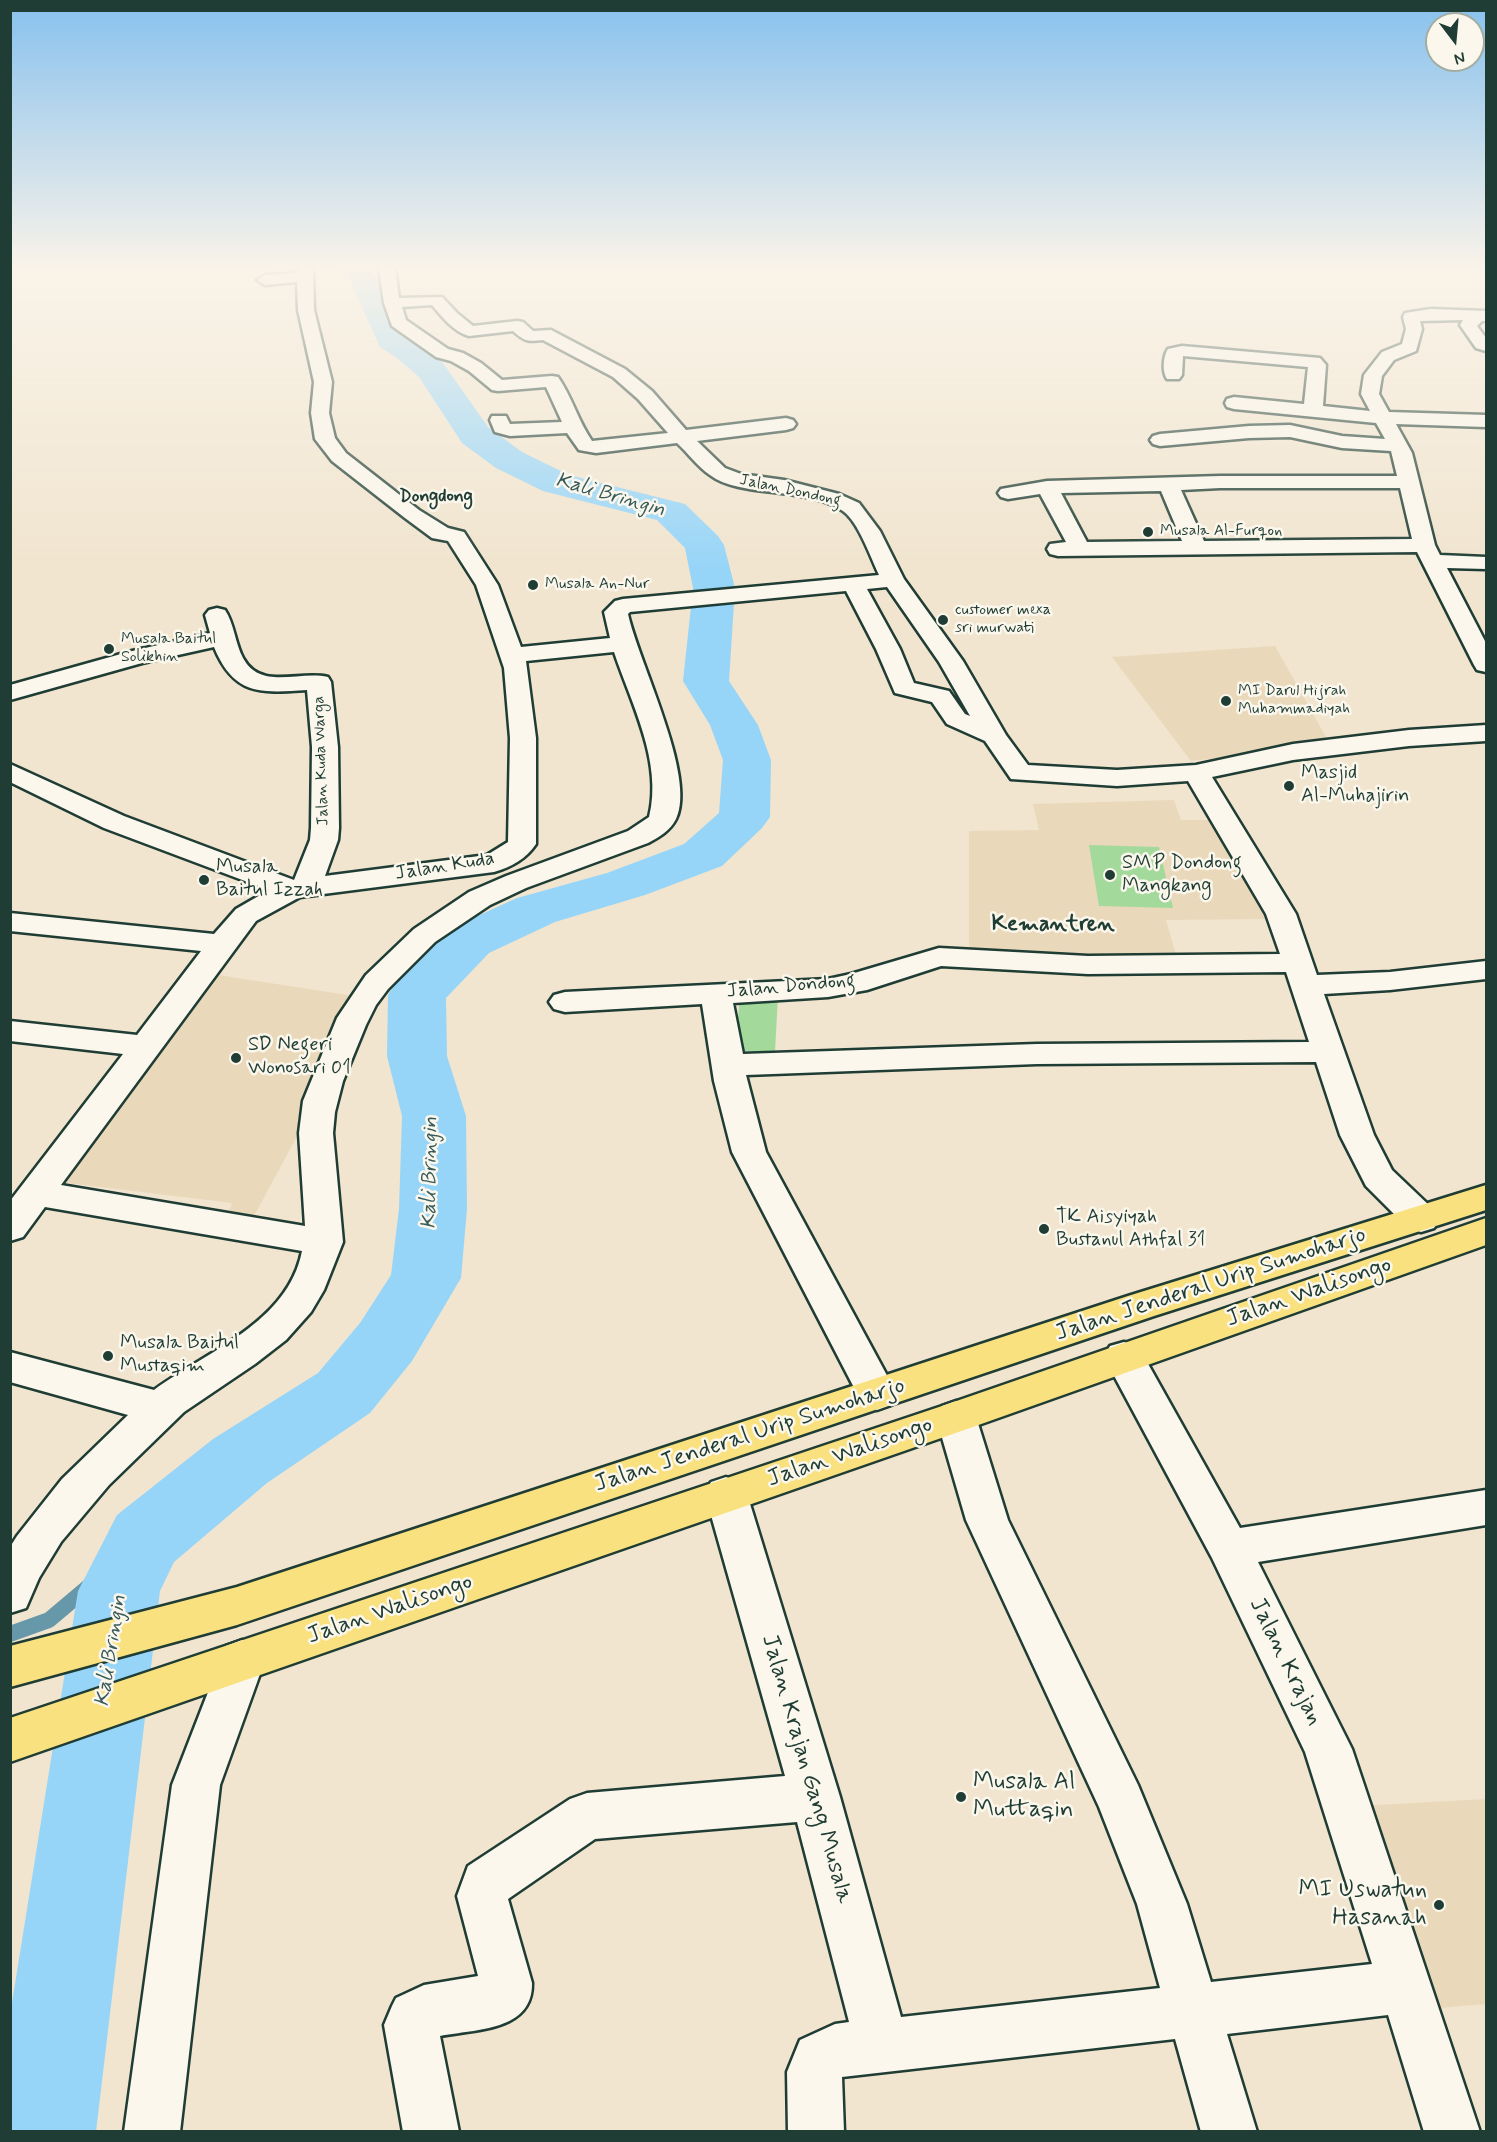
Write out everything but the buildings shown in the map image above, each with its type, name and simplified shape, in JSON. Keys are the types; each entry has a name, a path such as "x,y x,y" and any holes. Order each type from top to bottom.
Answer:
{"highway":[{"name":"Jalan Jenderal Urip Sumoharjo","path":"10,1668 237,1606 1141,1306 1486,1197"},
{"name":"Jalan Walisongo","path":"26,1735 956,1417 1486,1232"}],"street":[{"name":"Jalan Kuda","path":"10,1228 38,1194 145,1046 246,915 300,887 494,863 510,855 522,844 524,738 513,655 487,585 456,537 440,533 412,514 339,457 325,439 320,413 323,382 320,368"},
{"path":"476,368 498,386 552,381 583,444 591,447 786,424"},
{"name":"Jalan Dondong","path":"609,368 645,395 682,437 718,472 729,477 840,500 852,507 869,531 893,580 951,661 994,736 1020,773 1117,778 1196,773"},
{"path":"1173,368 1173,375"},
{"path":"1313,411 1316,368"},
{"path":"1380,368 1370,382 1370,394 1402,453 1428,553 1486,665"},
{"path":"1234,403 1384,418 1486,421"},
{"path":"499,420 502,428 510,430 573,427"},
{"path":"1160,440 1290,431 1342,442 1397,446"},
{"path":"1008,493 1022,489 1047,487 1307,481 1408,482"},
{"path":"1168,486 1194,546"},
{"path":"1047,487 1080,549"},
{"path":"1058,549 1194,546 1428,553 1486,563"},
{"path":"779,567 790,585 819,588"},
{"path":"10,1594 27,1560 54,1516 86,1480 161,1408 280,1324 299,1302 316,1272 325,1242 325,1208 316,1132 319,1101 350,1025 363,1001 381,977 429,933 460,911 498,890 639,837 658,825 663,817 666,788 660,750 624,644 616,612 618,609 630,605 893,580"},
{"path":"853,584 888,649 904,687 911,691 936,688 956,719 994,736"},
{"name":"Jalan Kuda Warga","path":"10,693 137,657 219,627 236,666 249,680 258,683 319,682 325,747 326,828 324,840 300,887"},
{"path":"513,655 624,644"},
{"path":"1421,1219 1378,1177 1357,1135 1281,914 1196,773 1293,752 1409,738 1486,733"},
{"path":"10,772 114,822 300,887"},
{"path":"10,922 222,944"},
{"name":"Jalan Dondong","path":"877,1394 749,1152 731,1082 730,1065 716,994 828,988 856,984 939,957 1301,974 1390,981 1486,969"},
{"path":"565,1002 716,994"},
{"path":"10,1031 145,1046"},
{"path":"730,1065 1037,1054 1329,1052"},
{"path":"38,1194 325,1242"},
{"name":"Jalan Krajan","path":"1124,1357 1229,1548 1328,1749 1452,2132"},
{"path":"10,1367 161,1408"},
{"path":"956,1417 987,1520 1121,1801 1162,1904 1229,2132"},
{"name":"Jalan Krajan Gang Musala","path":"726,1494 816,1797 882,2046"},
{"path":"1229,1548 1486,1507"},
{"path":"152,2132 196,1785 227,1666"},
{"path":"431,2132 411,2025 415,2017 424,2012 501,1998 506,1993 506,1983 482,1896 486,1884 587,1816 816,1797"},
{"path":"816,2132 814,2072 819,2059 835,2051 1404,1987"}],"shaded area":[{"name":"MI Darul Hijrah Muhammadiyah","path":"1275,646 1331,746 1191,761 1112,657"},
{"name":"SMP Dondong Mangkang","path":"1174,800 1181,820 1227,820 1271,919 1166,920 1178,962 969,962 969,831 1039,830 1033,804"},
{"name":"SD Negeri Wonosari 01","path":"205,973 354,996 297,1120 301,1129 254,1216 228,1214 232,1203 59,1182"},
{"name":"MI Uswatun Hasanah","path":"1486,1799 1486,2004 1426,2009 1358,1806"}],"green space":[{"path":"1089,845 1159,847 1173,908 1099,906"},
{"path":"740,995 778,996 775,1052 735,1051"}],"waterway":[{"name":"Kali Bringin","path":"44,2132 119,1591 145,1539 240,1461 344,1393 386,1342 426,1278 433,1209 434,1116 417,1056 417,995 469,941 536,910 626,884 703,855 744,817 747,760 734,725 706,681 714,588 704,545 671,512 556,483 509,460 475,435 429,368"},
{"path":"123,1557 145,1539"},
{"path":"10,1634 49,1620 125,1556"}],"place":[{"name":"Musala Al-Furqon","path":"1148,532"},
{"name":"Musala An-Nur","path":"533,585"},
{"name":"customer mexa sri murwati","path":"943,620"},
{"name":"Musala Baitul Solikhin","path":"109,649"},
{"name":"MI Darul Hijrah Muhammadiyah","path":"1226,701"},
{"name":"Masjid Al-Muhajirin","path":"1289,786"},
{"name":"SMP Dondong Mangkang","path":"1110,875"},
{"name":"Musala Baitul Izzah","path":"204,880"},
{"name":"SD Negeri Wonosari 01","path":"236,1058"},
{"name":"TK Aisyiyah Bustanul Athfal 31","path":"1044,1229"},
{"name":"Musala Baitul Mustaqim","path":"108,1356"},
{"name":"Musala Al Muttaqin","path":"961,1797"},
{"name":"MI Uswatun Hasanah","path":"1439,1905"}],"district":[{"name":"Dongdong","path":"436,497"},
{"name":"Kemantren","path":"1053,925"}]}
